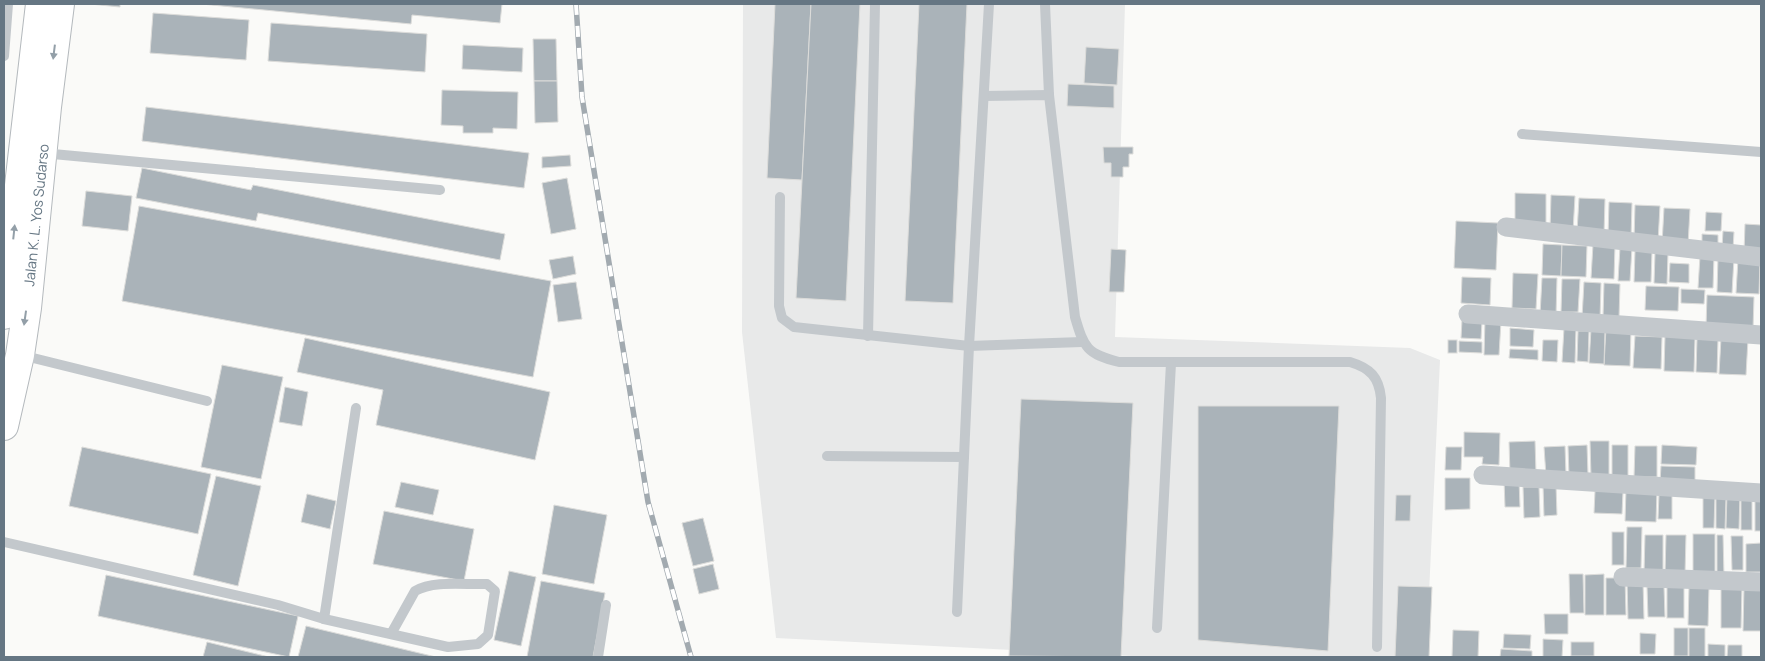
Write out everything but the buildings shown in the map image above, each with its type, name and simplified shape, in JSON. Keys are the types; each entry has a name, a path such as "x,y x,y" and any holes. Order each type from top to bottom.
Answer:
{"highway":[{"name":"Jalan K. L. Yos Sudarso","path":"4,315 40,4"},
{"name":"Jalan K. L. Yos Sudarso","path":"4,426 20,355 60,4"}],"street":[{"path":"1506,227 1761,258"},
{"path":"1468,314 1761,335"},
{"path":"1483,475 1761,493"},
{"path":"1623,577 1761,582"}],"lane":[{"path":"4,56 8,4"},
{"path":"868,336 875,4"},
{"path":"957,612 969,346 989,4"},
{"path":"1045,4 1049,95 1075,317 1082,342 1089,350 1099,356 1119,362 1350,362 1364,366 1377,378 1381,398 1377,647"},
{"path":"984,96 1049,95"},
{"path":"1522,134 1761,152"},
{"path":"42,153 440,190"},
{"path":"780,197 779,306 782,318 787,323 802,328 969,346 1082,342"},
{"path":"20,355 207,401"},
{"path":"1158,628 1171,363"},
{"path":"324,619 356,408"},
{"path":"827,456 964,457"},
{"path":"4,542 278,605 324,619 448,647 478,644 488,635 495,591 487,584 432,586 415,591 391,634"},
{"path":"598,657 606,605"}],"shaded area":[{"path":"743,4 1125,4 1115,337 1410,348 1440,360 1426,657 1152,657 776,638 742,332"}],"railway":[{"path":"576,4 582,97 648,502 691,657"}]}
